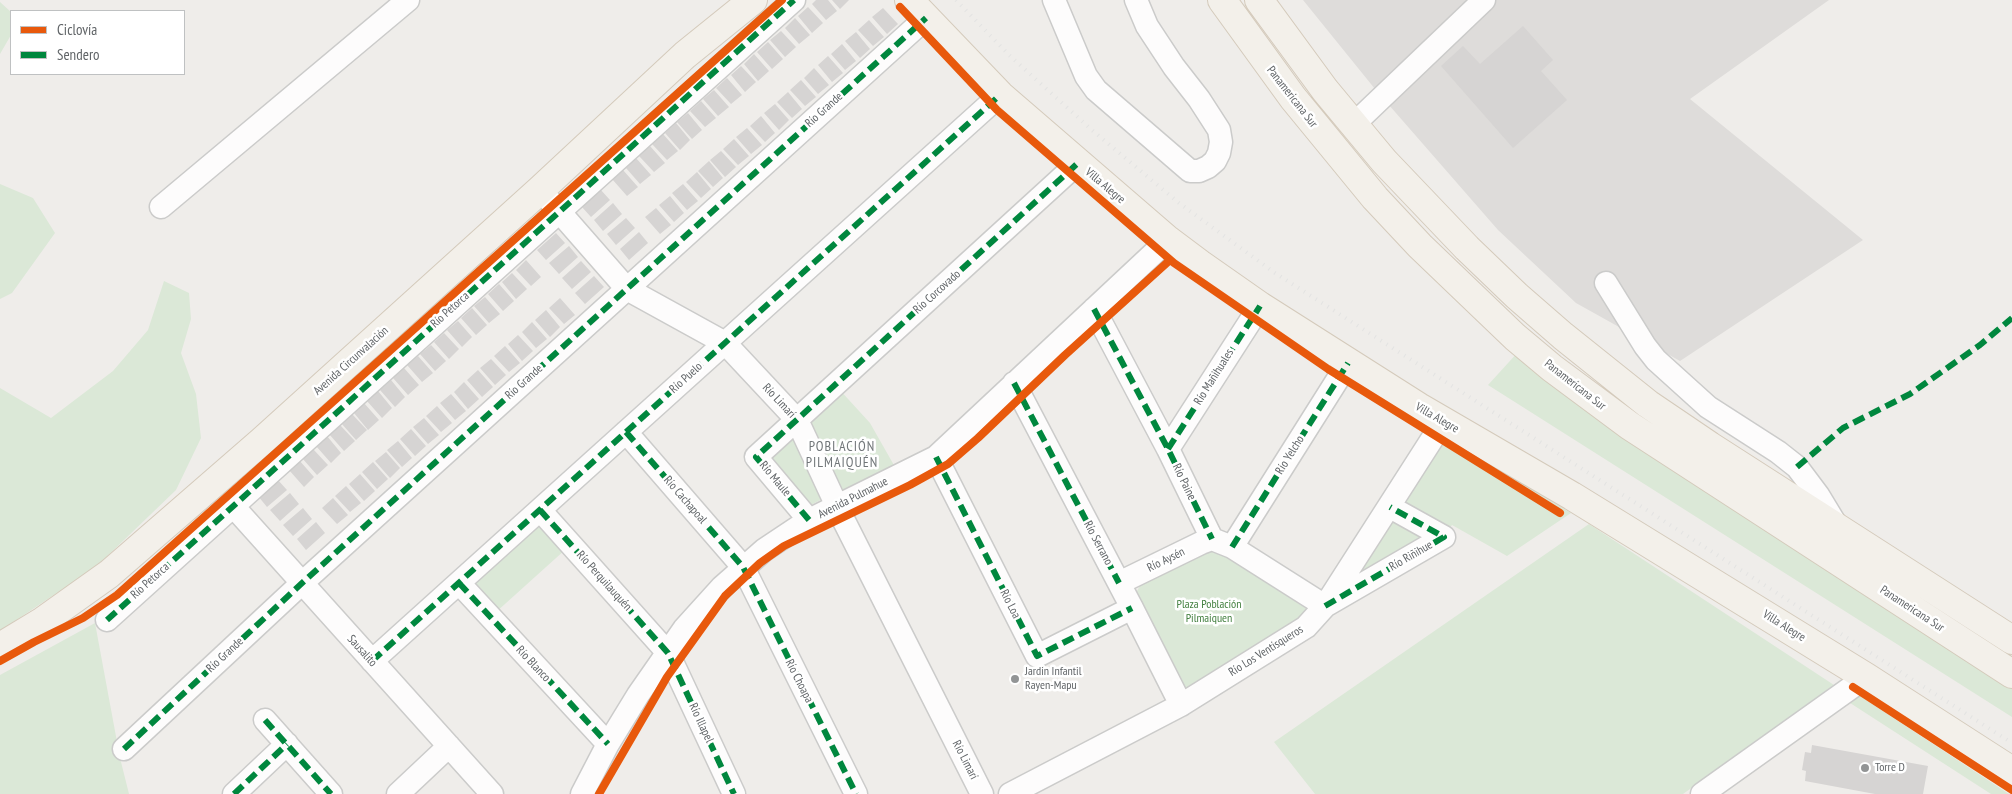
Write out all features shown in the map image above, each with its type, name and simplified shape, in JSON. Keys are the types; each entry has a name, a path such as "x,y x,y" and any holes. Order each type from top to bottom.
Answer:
{"main road":[{"name":"Avenida Circunvalación","path":"685,55 731,0"},
{"name":"Avenida Circunvalación","path":"0,648 43,621 116,568 262,442 540,190 685,55 753,0"},
{"name":"Panamericana Sur","path":"1222,0 1293,98 1369,191 1420,246 1516,337 1560,374 1630,426 2012,674"},
{"path":"1259,0 1293,49 1353,125 1441,222 1510,290 1563,336 1648,404 1710,446 2012,640"},
{"name":"Villa Alegre","path":"918,9 1000,95 1078,164 1168,240 1260,306 1348,364 1443,422 1572,496 1866,677 2012,771"}],"street":[{"path":"161,207 408,0"},
{"name":"Río Petorca","path":"107,620 794,0"},
{"path":"1054,0 1086,76 1096,90 1190,171 1199,171 1215,161 1219,153 1221,142 1218,130 1199,99 1174,67 1147,26 1136,0"},
{"path":"1353,125 1484,0"},
{"name":"Río Grande","path":"124,748 626,288 918,9"},
{"name":"Río Puelo","path":"372,661 1000,95"},
{"name":"Río Corcovado","path":"797,420 1078,164"},
{"name":"Río Limarí","path":"540,190 626,288 725,343 797,420 837,506 982,794"},
{"name":"Avenida Pulmahue","path":"582,794 608,744 638,695 668,652 702,607 743,567 779,539 809,520 936,457 1168,240"},
{"path":"1606,283 1645,346 1660,365 1708,407 1778,452 1797,467 1813,487 1839,529"},
{"name":"Río Mañihuales","path":"1168,449 1260,306"},
{"name":"Río Paine","path":"1094,310 1168,449 1222,543"},
{"name":"Río Yelcho","path":"1222,543 1348,364"},
{"name":"Río Serrano","path":"1014,383 1181,705"},
{"name":"Río Maule","path":"797,420 756,457 809,520"},
{"name":"Río Los Ventisqueros","path":"1010,794 1181,705 1305,627 1316,618 1390,507 1443,422"},
{"name":"Río Cachapoal","path":"626,432 743,567"},
{"name":"Río Loa","path":"936,457 1037,656 1132,608"},
{"name":"Sausalito","path":"233,506 492,794"},
{"name":"Río Riñihue","path":"1325,606 1444,537 1390,507"},
{"name":"Río Perquilauquén","path":"540,510 668,652"},
{"name":"Río Aysén","path":"1119,583 1201,543 1222,543"},
{"path":"1222,543 1325,606"},
{"name":"Río Choapa","path":"743,567 856,794"},
{"name":"Río Blanco","path":"459,583 608,744"},
{"name":"Río Illapel","path":"668,652 734,794"},
{"path":"1702,794 1866,677"},
{"path":"265,720 331,794"},
{"path":"234,794 287,744"},
{"path":"398,794 449,746"}],"shaded area":[{"path":"1303,0 1829,0 1690,99 1863,240 1680,361 1576,303 1498,230 1375,89"}],"green space":[{"path":"0,2 10,11 10,37 0,54"},
{"path":"0,184 33,198 55,233 12,293 0,299"},
{"path":"164,281 189,293 191,319 181,353 196,394 201,438 176,490 97,566 0,631 0,388 51,418 113,371 148,330"},
{"path":"1519,351 1853,586 2012,688 2012,717 1488,385"},
{"path":"838,388 870,423 895,467 837,496 802,421"},
{"path":"794,430 826,497 805,508 762,459"},
{"path":"1449,442 1571,513 1507,556 1452,525 1446,533 1399,507 1441,444"},
{"path":"1395,515 1438,538 1346,591"},
{"path":"537,518 566,549 495,613 468,582"},
{"path":"1589,524 1834,685 1683,794 1315,794 1274,742"},
{"name":"Plaza Población Pilmaiquen","path":"1212,539 1240,565 1313,613 1191,690 1183,689 1137,597 1137,591 1141,584"},
{"path":"95,623 120,758 129,794 0,794 0,675"},
{"path":"1857,694 2009,794 1991,794 1847,701"}],"building":[{"path":"816,0 828,0 837,11 826,20 812,4"},
{"path":"832,0 849,0 840,9"},
{"path":"808,7 823,23 812,33 798,16"},
{"path":"883,8 898,24 887,34 872,17"},
{"path":"795,18 810,35 799,44 785,28"},
{"path":"869,20 884,37 873,46 858,30"},
{"path":"1523,26 1553,60 1541,71 1567,100 1513,148 1441,66 1463,46 1480,64"},
{"path":"781,31 796,47 785,57 770,40"},
{"path":"856,32 870,49 860,58 845,41"},
{"path":"768,42 783,59 772,69 757,52"},
{"path":"842,44 856,61 845,70 831,54"},
{"path":"754,54 769,71 758,81 744,64"},
{"path":"828,56 843,73 832,82 818,65"},
{"path":"741,66 756,82 745,92 731,75"},
{"path":"814,68 829,85 818,94 804,78"},
{"path":"727,78 742,95 731,104 716,88"},
{"path":"801,80 816,97 805,106 790,90"},
{"path":"714,90 729,107 718,116 703,99"},
{"path":"788,92 802,109 792,118 777,102"},
{"path":"701,101 716,118 705,127 690,111"},
{"path":"775,104 789,120 779,130 764,113"},
{"path":"688,113 702,130 692,139 677,122"},
{"path":"761,116 775,133 765,142 750,126"},
{"path":"676,123 690,140 680,150 665,133"},
{"path":"747,128 762,145 751,154 736,137"},
{"path":"663,134 678,151 667,160 652,144"},
{"path":"734,139 749,156 738,165 723,149"},
{"path":"650,146 665,163 654,172 639,156"},
{"path":"721,151 736,167 725,177 710,160"},
{"path":"636,158 651,175 640,184 626,168"},
{"path":"709,161 723,178 713,187 698,171"},
{"path":"623,170 638,187 627,196 612,179"},
{"path":"697,172 711,189 701,198 686,182"},
{"path":"683,184 698,201 687,210 672,193"},
{"path":"600,189 610,200 591,217 581,206"},
{"path":"670,196 684,213 674,222 659,205"},
{"path":"613,203 622,214 603,231 594,220"},
{"path":"656,208 671,225 660,234 645,217"},
{"path":"626,218 635,228 616,245 607,234"},
{"path":"639,232 648,243 629,260 620,249"},
{"path":"556,233 565,243 546,260 537,250"},
{"path":"569,246 578,257 559,274 549,263"},
{"path":"526,260 541,277 531,286 516,270"},
{"path":"581,261 591,272 572,289 562,278"},
{"path":"512,273 527,289 516,299 502,282"},
{"path":"594,276 604,287 585,304 575,293"},
{"path":"499,284 514,301 503,311 488,294"},
{"path":"485,297 500,314 489,323 474,306"},
{"path":"560,298 575,315 564,324 549,308"},
{"path":"472,308 487,325 476,335 461,318"},
{"path":"546,310 560,327 550,337 535,320"},
{"path":"458,321 472,337 462,347 447,330"},
{"path":"532,322 547,339 536,348 522,332"},
{"path":"444,333 459,349 449,359 434,342"},
{"path":"518,335 533,351 522,361 508,344"},
{"path":"431,345 446,361 435,371 420,354"},
{"path":"505,346 520,363 509,372 494,356"},
{"path":"418,356 433,373 422,382 407,365"},
{"path":"491,359 506,375 495,385 480,368"},
{"path":"404,368 419,385 408,395 393,378"},
{"path":"478,370 493,387 482,397 467,380"},
{"path":"391,380 405,397 395,407 380,390"},
{"path":"464,382 479,399 468,409 454,392"},
{"path":"378,391 392,408 382,418 367,401"},
{"path":"451,394 466,411 455,420 440,403"},
{"path":"364,403 379,420 368,430 354,413"},
{"path":"437,406 452,423 441,432 426,416"},
{"path":"352,414 367,430 356,440 341,423"},
{"path":"424,418 439,435 428,444 413,427"},
{"path":"340,425 355,441 344,451 329,434"},
{"path":"411,429 426,446 415,456 400,439"},
{"path":"327,436 341,453 331,463 316,446"},
{"path":"398,441 412,458 402,467 387,450"},
{"path":"313,449 328,465 317,475 302,458"},
{"path":"386,452 400,468 390,478 375,461"},
{"path":"299,460 314,477 304,487 289,470"},
{"path":"373,462 388,479 377,489 362,472"},
{"path":"360,474 375,491 364,501 349,484"},
{"path":"277,479 287,490 267,507 258,496"},
{"path":"346,486 361,503 350,512 335,496"},
{"path":"290,493 299,504 280,521 270,510"},
{"path":"333,498 348,515 337,524 322,508"},
{"path":"303,508 312,519 293,536 283,525"},
{"path":"316,522 325,533 306,550 297,539"},
{"name":"Torre D","path":"1812,745 1928,766 1923,794 1875,794 1805,781 1806,771 1802,770 1805,752 1811,753"}],"railway":[{"path":"956,0 1009,55 1093,131 1179,203 1275,273 2012,743"}],"marked path":[{"path":"107,620 794,0"},
{"path":"124,749 301,584 926,18"},
{"path":"372,661 1000,95"},
{"path":"809,520 756,457 1078,163"},
{"path":"1168,449 1260,306"},
{"path":"1094,309 1168,449 1212,539"},
{"path":"1797,467 1843,428 1910,394 1980,345 2012,318"},
{"path":"1232,547 1348,363"},
{"path":"1014,383 1119,583"},
{"path":"626,432 743,567 856,794"},
{"path":"936,457 1037,656 1132,608"},
{"path":"1325,606 1444,537 1390,507"},
{"path":"540,510 668,653 734,794"},
{"path":"459,583 608,744"},
{"path":"265,720 331,794"},
{"path":"234,794 287,744"}],"cycle path":[{"path":"0,661 83,618 117,595 782,0"},
{"path":"900,7 997,110 1174,263 1328,369 1560,513"},
{"path":"599,794 667,677 725,596 760,563 784,546 910,485 948,464 1170,260"},
{"path":"1853,687 2012,790"}],"place":[{"name":"Jardin Infantil Rayen-Mapu","path":"1015,679"},
{"name":"Torre D","path":"1865,768"}],"district":[{"name":"POBLACIÓN PILMAIQUÉN","path":"842,456"}]}
